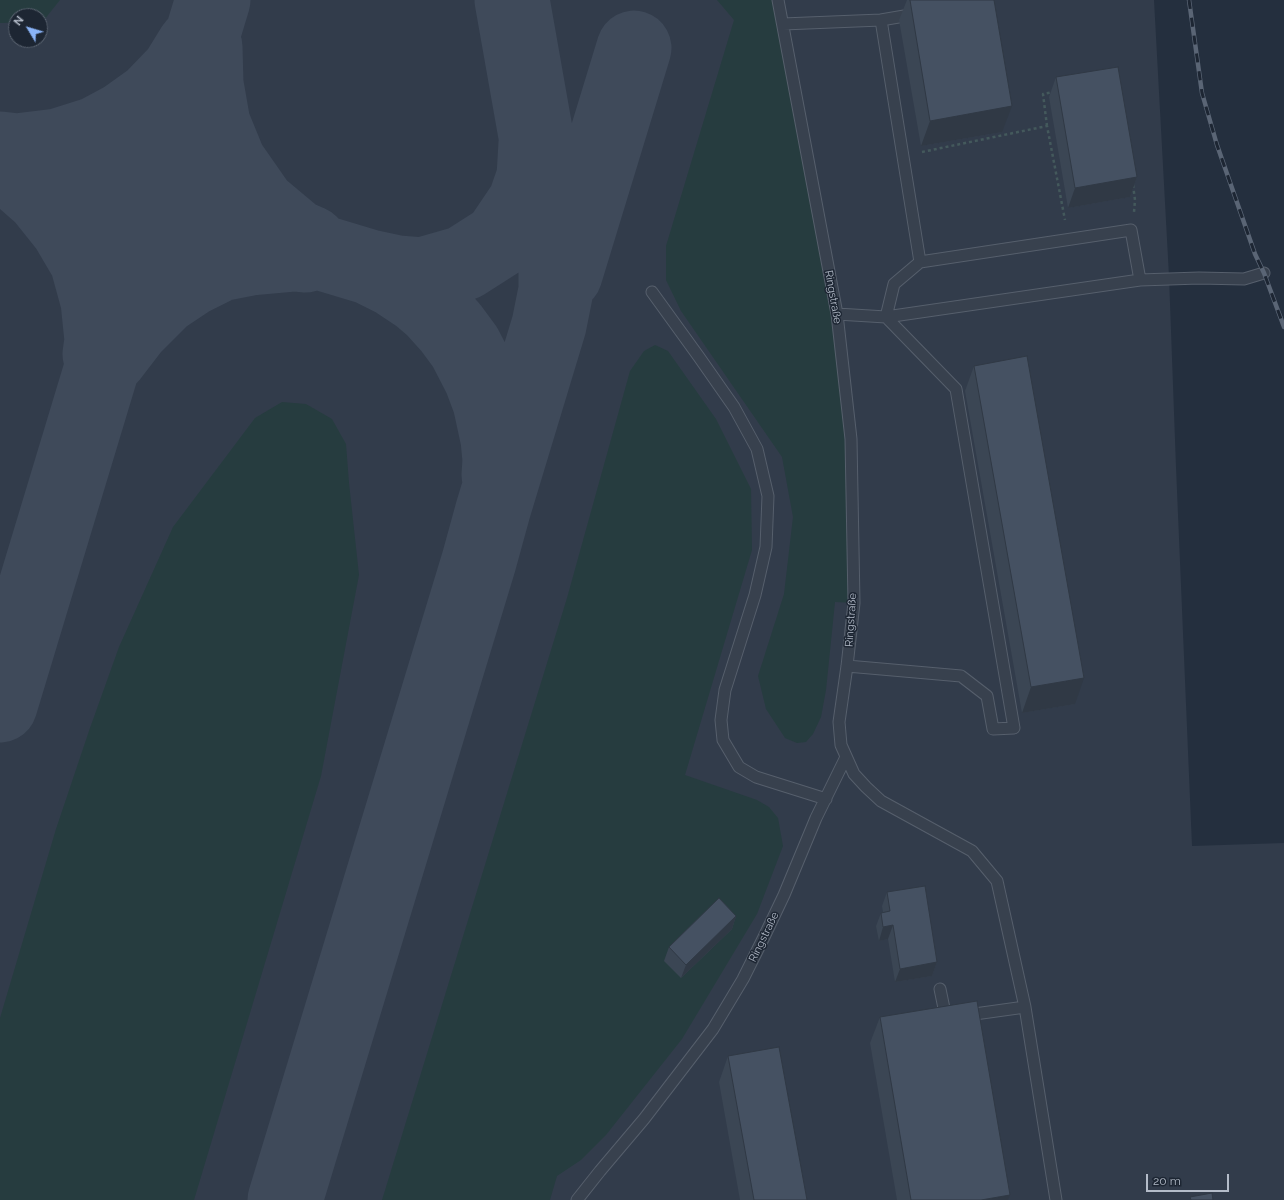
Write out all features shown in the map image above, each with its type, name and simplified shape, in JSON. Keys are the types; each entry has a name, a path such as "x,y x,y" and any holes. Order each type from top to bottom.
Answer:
{"lane":[{"name":"Ringstraße","path":"577,1200 644,1119 717,1023 743,979 764,937 784,895 816,818 846,757 841,745 839,722 854,603 851,439 837,314 778,0"},
{"path":"782,24 881,20 927,12"},
{"path":"881,20 920,262"},
{"path":"886,317 894,284 920,262 1131,230 1140,280"},
{"path":"837,314 886,317 1140,280 1199,278 1244,279 1264,273"},
{"path":"652,292 734,407 756,449 768,496 766,548 755,595 725,690 721,720 724,740 739,767 756,778 826,799"},
{"path":"847,666 961,676 987,696 993,729 1014,728 956,389 886,317"},
{"path":"846,757 854,774 881,801 972,851 997,881 1024,1006 1056,1200"},
{"path":"940,989 946,1018 1024,1006"}],"path":[{"path":"1058,91 1043,94 1047,126 1068,240"},
{"path":"903,156 1047,126"},
{"path":"1131,230 1136,200 1132,184"}],"shaded area":[{"path":"0,0 1154,0 1169,276 1192,846 1284,843 1284,1200 0,1200"}],"green space":[{"path":"0,0 60,0 48,15 48,8 8,8 8,22 0,23"},
{"path":"717,0 778,0 837,314 851,439 854,603 835,602 826,690 821,717 813,734 806,742 797,743 785,738 766,709 758,676 784,594 793,517 782,457 681,311 666,280 666,246 734,20"},
{"path":"655,345 668,351 716,419 751,489 752,550 685,775 757,800 769,807 778,818 783,846 757,914 682,1039 606,1135 581,1160 557,1176 550,1200 382,1200 567,598 630,371 644,351"},
{"path":"282,402 306,404 332,419 346,444 359,575 321,776 194,1200 0,1200 0,1018 56,829 90,728 119,647 173,527 255,418"}],"building":[{"path":"910,0 994,0 1012,106 930,121"},
{"path":"1118,67 1137,177 1075,188 1056,77"},
{"path":"1027,356 1084,678 1031,687 974,366"},
{"path":"925,886 937,962 900,969 893,925 883,927 881,913 890,911 887,892"},
{"path":"719,898 736,916 686,965 669,947"},
{"path":"977,1001 1010,1195 981,1200 911,1200 880,1017"},
{"path":"779,1047 807,1200 754,1200 728,1056"},
{"path":"1212,1193 1213,1200 1191,1200 1190,1197"}],"taxiway":[{"path":"0,705 213,0"},
{"path":"285,1200 479,561 549,325 556,290 556,249 512,0"},
{"path":"0,149 17,151 58,146 96,134 124,119 152,99 178,72 194,46"},
{"path":"205,47 206,84 213,124 229,163 259,206 296,237 310,243"},
{"path":"565,274 634,48"},
{"path":"0,156 369,267 397,273 422,275 464,263 500,240 525,203 534,177 536,143"},
{"path":"0,163 9,167 43,197 67,227 87,261 98,301 102,340 100,354"},
{"path":"110,357 133,327 163,297 190,279 220,264 251,258 295,254 305,255"},
{"path":"369,267 395,280 419,296 433,308 451,328 465,347 481,378 490,402 498,439 500,460 499,475"}],"railway":[{"path":"1189,0 1202,93 1217,145 1255,254 1264,273 1284,327"}]}
